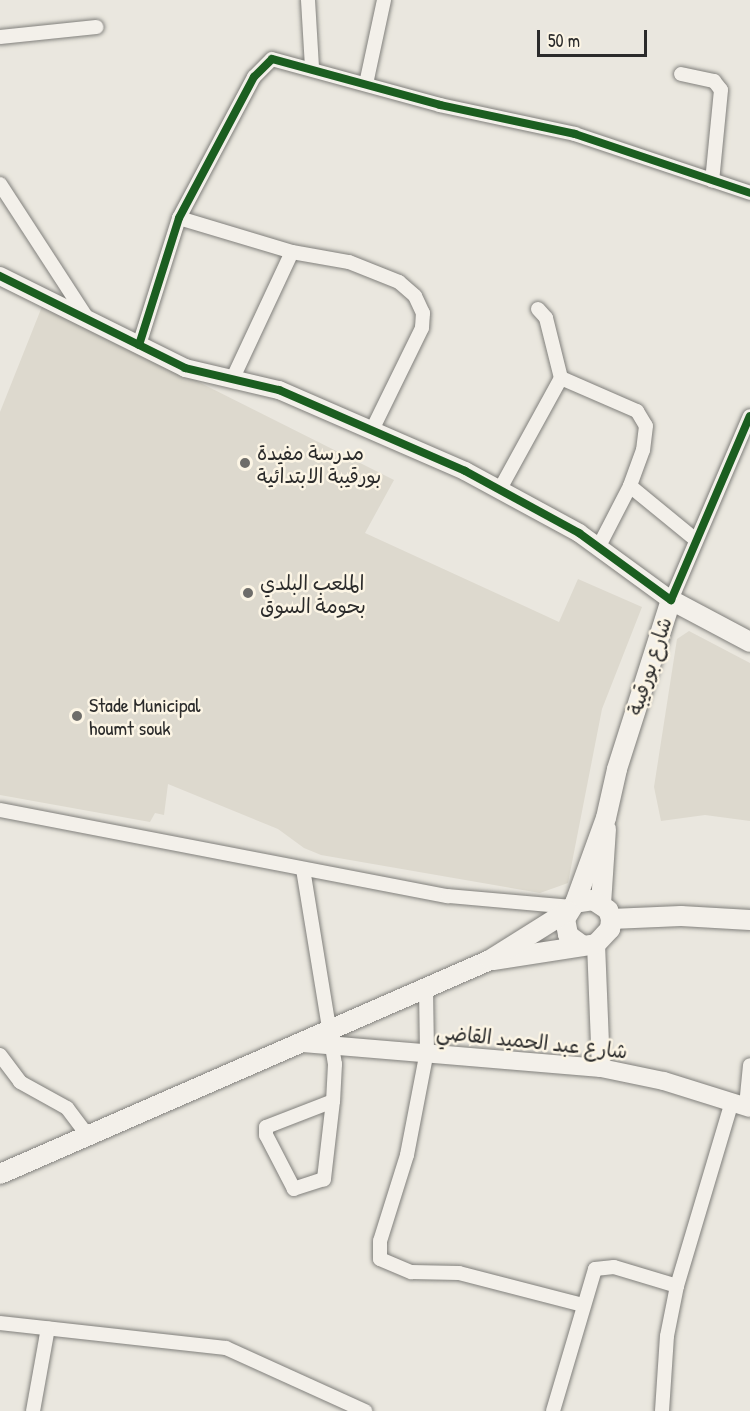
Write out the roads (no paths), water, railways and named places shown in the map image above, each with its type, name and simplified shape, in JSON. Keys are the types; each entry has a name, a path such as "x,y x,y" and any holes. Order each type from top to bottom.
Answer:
{"main road":[{"name":"شارع بورقيبة","path":"572,907 606,818 616,770 671,600 750,642"},
{"name":"شارع بورقيبة","path":"606,818 606,911"},
{"path":"0,1174 303,1043 332,1038 426,989 490,960 572,907 593,900 606,911 750,920"},
{"path":"572,907 565,928 589,945"},
{"path":"490,960 589,945 610,929 606,911"}],"street":[{"path":"308,0 312,68"},
{"path":"366,84 384,0"},
{"path":"0,37 96,27"},
{"path":"139,345 179,218 261,65 272,59 575,134 750,193"},
{"path":"681,74 714,81 721,90 712,181"},
{"path":"0,184 88,320"},
{"path":"179,218 292,252 350,262 399,282 415,296 423,313 422,328 372,430"},
{"path":"232,380 292,252"},
{"path":"0,276 185,368 279,390 500,489 579,533 671,600 750,416"},
{"path":"500,489 561,378 546,318 538,309"},
{"path":"561,378 643,417 643,450 630,486 598,548"},
{"path":"630,486 696,540"},
{"path":"0,810 448,896 572,907"},
{"path":"303,869 332,1038 333,1101 324,1179 294,1189 266,1136 267,1127 333,1101"},
{"path":"589,945 601,1068"},
{"path":"426,989 427,1051 407,1155 380,1241 380,1260 411,1272 466,1274 583,1305"},
{"name":"شارع عبد الحميد القاضي","path":"332,1038 427,1051 601,1068 664,1081 743,1105"},
{"path":"0,1055 20,1082 67,1108 89,1137"},
{"path":"662,1411 667,1336 677,1286 743,1105 750,1065"},
{"path":"553,1411 590,1278 595,1269 602,1266 677,1286"},
{"path":"0,1323 226,1348 262,1361 365,1411"},
{"path":"33,1411 48,1328"}],"place":[{"name":"مدرسة مفيدة بورقيبة الابتدائية","path":"245,463"},
{"name":"الملعب البلدي بحومة السوق","path":"248,593"},
{"name":"Stade Municipal houmt souk","path":"77,716"}]}
